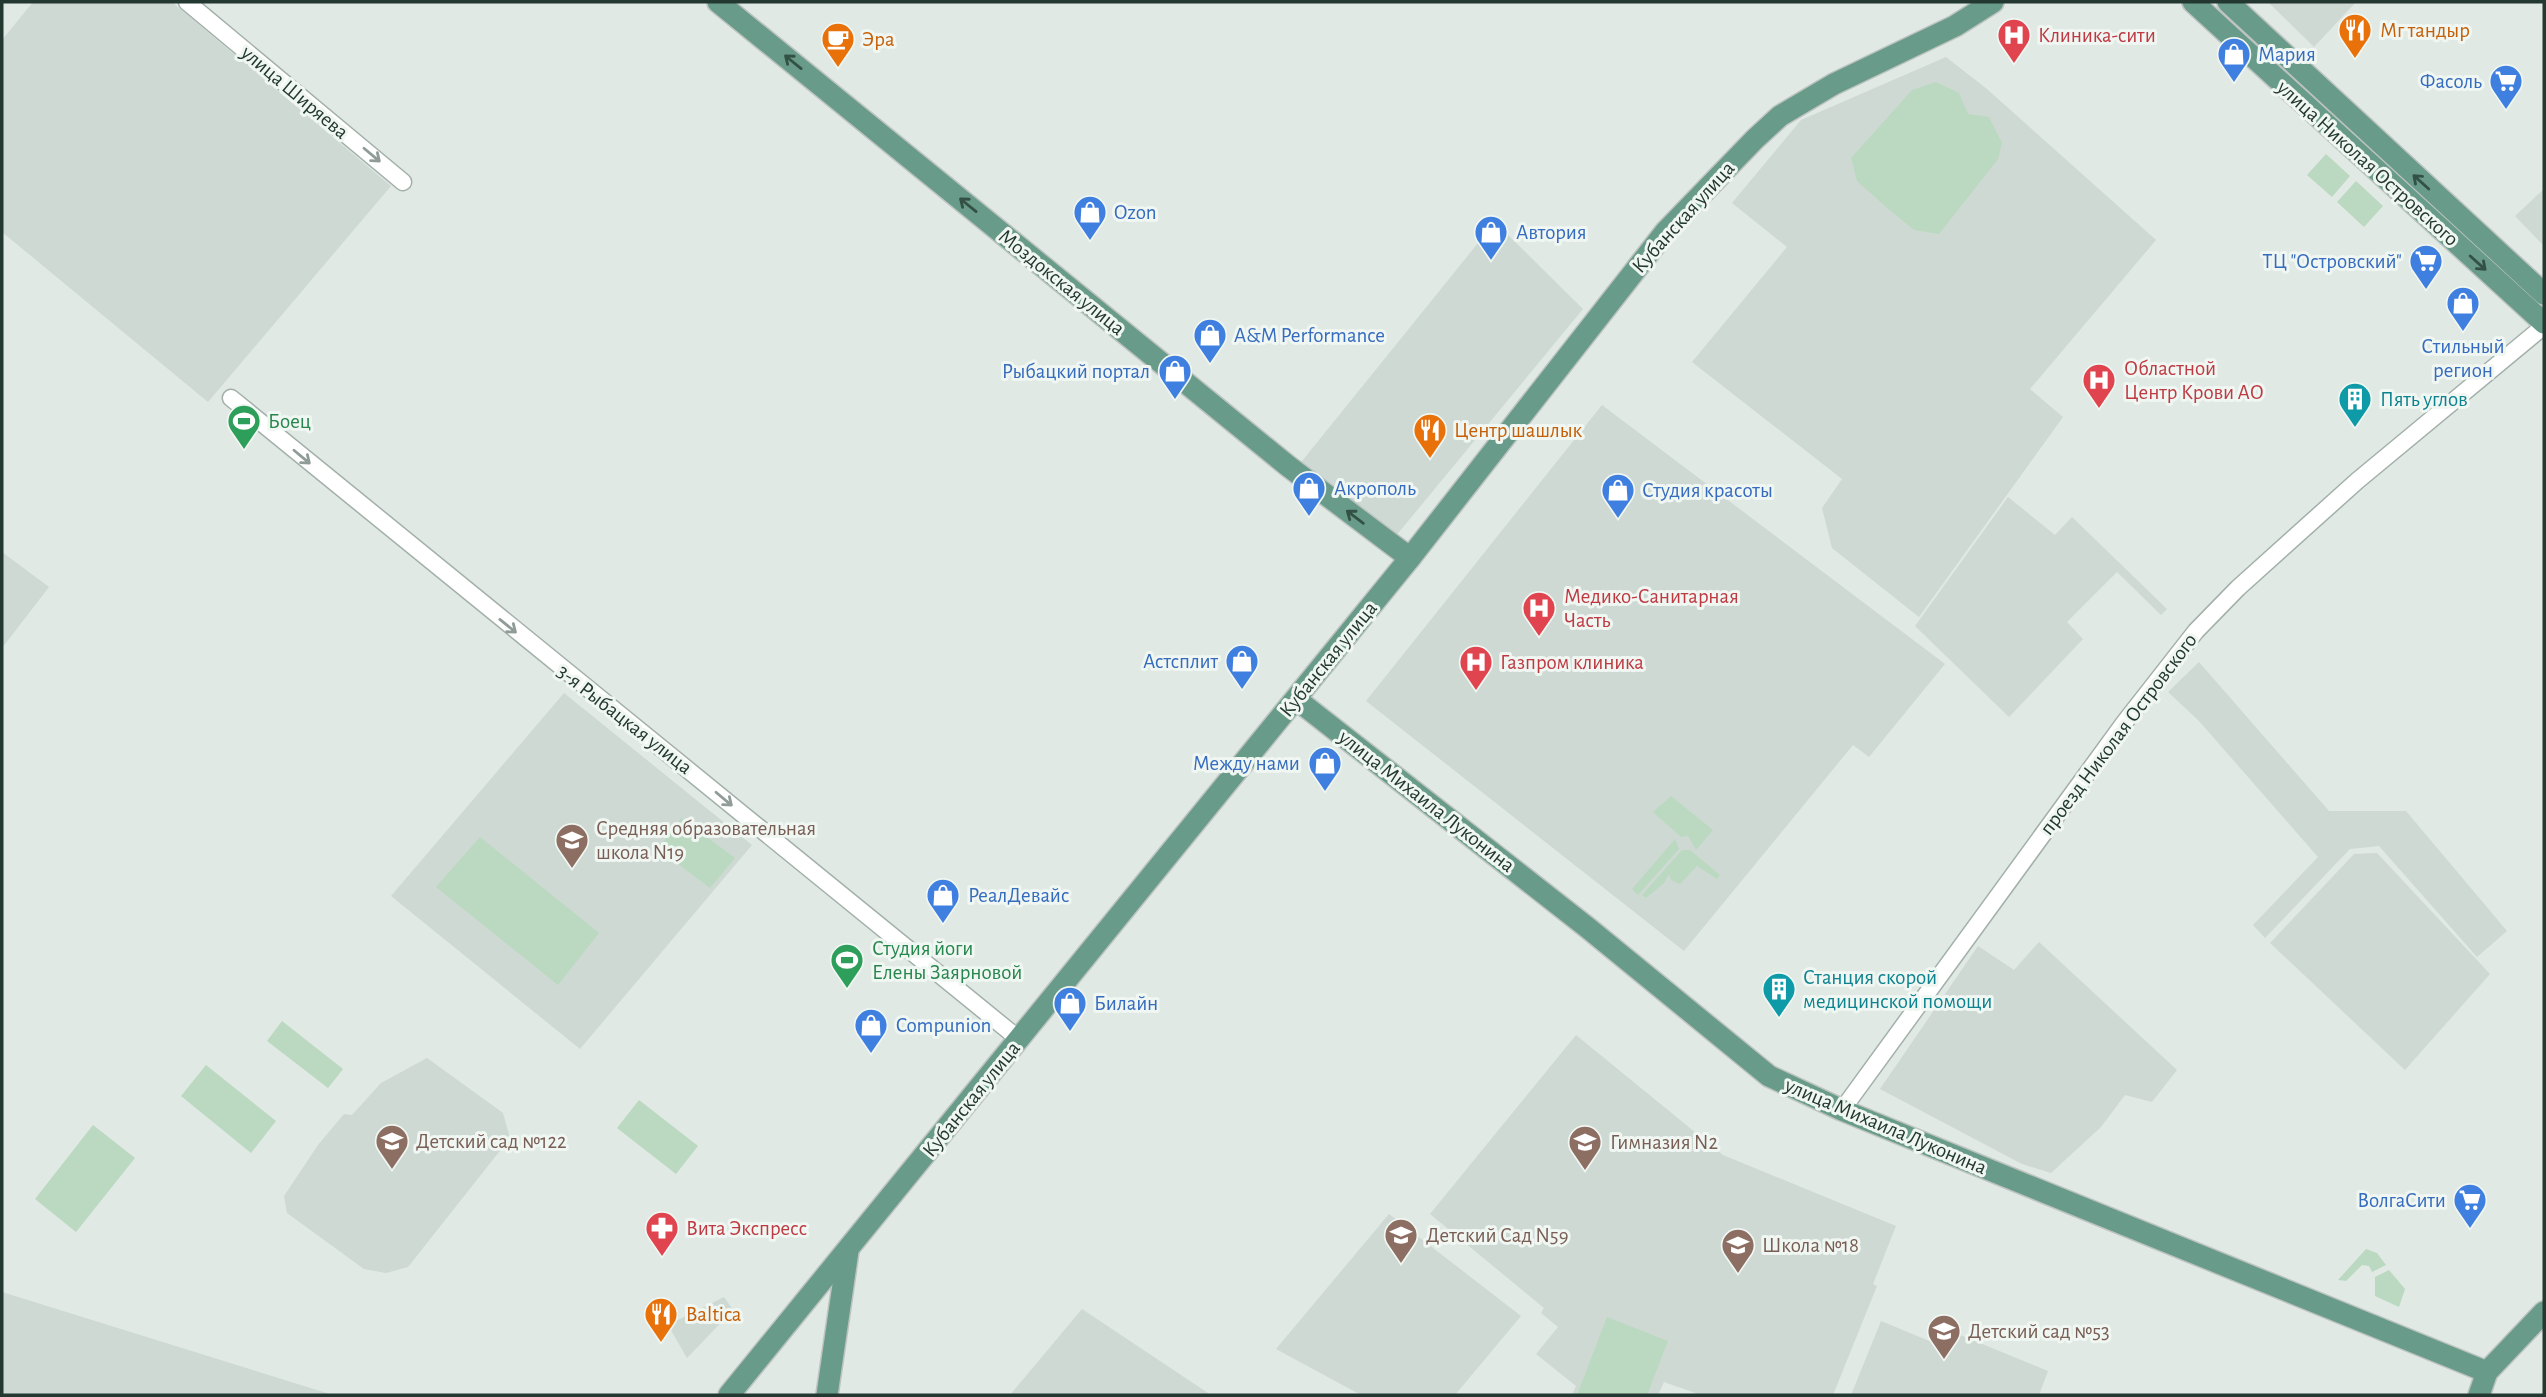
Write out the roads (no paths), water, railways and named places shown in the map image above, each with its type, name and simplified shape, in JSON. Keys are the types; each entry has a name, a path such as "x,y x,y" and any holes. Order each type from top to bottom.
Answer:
{"main road":[{"name":"Моздокская улица","path":"718,2 1278,457 1409,558"},
{"name":"Кубанская улица","path":"729,1395 1409,558 1667,231 1780,116 1811,97 1944,32 1993,2"},
{"name":"улица Николая Островского","path":"2193,2 2544,325"},
{"name":"улица Николая Островского","path":"2228,2 2544,294"},
{"path":"2244,51 2260,34"},
{"name":"улица Михаила Луконина","path":"1296,698 1769,1076 1842,1110 2487,1372"},
{"path":"827,1395 848,1249"},
{"path":"2479,1395 2487,1372 2544,1312"}],"street":[{"name":"улица Ширяева","path":"187,2 403,182"},
{"name":"проезд Николая Островского","path":"1842,1110 2123,723 2196,631 2238,588 2357,481 2544,325"},
{"name":"3-я Рыбацкая улица","path":"231,398 1020,1040"}],"place":[{"name":"Мг тандыр","path":"2355,60"},
{"name":"Клиника-сити","path":"2014,65"},
{"name":"Эра","path":"838,69"},
{"name":"Мария","path":"2234,84"},
{"name":"Фасоль","path":"2506,111"},
{"name":"Ozon","path":"1090,242"},
{"name":"Автория","path":"1491,262"},
{"name":"ТЦ \"Островский\"","path":"2426,291"},
{"name":"Стильный регион","path":"2463,333"},
{"name":"A&M Performance","path":"1210,365"},
{"name":"Рыбацкий портал","path":"1175,401"},
{"name":"Областной Центр Крови АО","path":"2099,410"},
{"name":"Пять углов","path":"2355,429"},
{"name":"Боец","path":"244,451"},
{"name":"Центр шашлык","path":"1430,460"},
{"name":"Акрополь","path":"1309,518"},
{"name":"Студия красоты","path":"1618,520"},
{"name":"Медико-Санитарная Часть","path":"1539,638"},
{"name":"Астсплит","path":"1242,691"},
{"name":"Газпром клиника","path":"1476,692"},
{"name":"Между нами","path":"1325,793"},
{"name":"Средняя образовательная школа N19","path":"572,870"},
{"name":"РеалДевайс","path":"943,925"},
{"name":"Студия йоги Елены Заярновой","path":"847,990"},
{"name":"Станция скорой медицинской помощи","path":"1779,1019"},
{"name":"Билайн","path":"1070,1033"},
{"name":"Compunion","path":"871,1055"},
{"name":"Детский сад №122","path":"392,1171"},
{"name":"Гимназия N2","path":"1585,1172"},
{"name":"ВолгаСити","path":"2470,1230"},
{"name":"Вита Экспресс","path":"662,1258"},
{"name":"Детский Сад N59","path":"1401,1265"},
{"name":"Школа №18","path":"1738,1275"},
{"name":"Baltica","path":"661,1344"},
{"name":"Детский сад №53","path":"1944,1361"}]}
